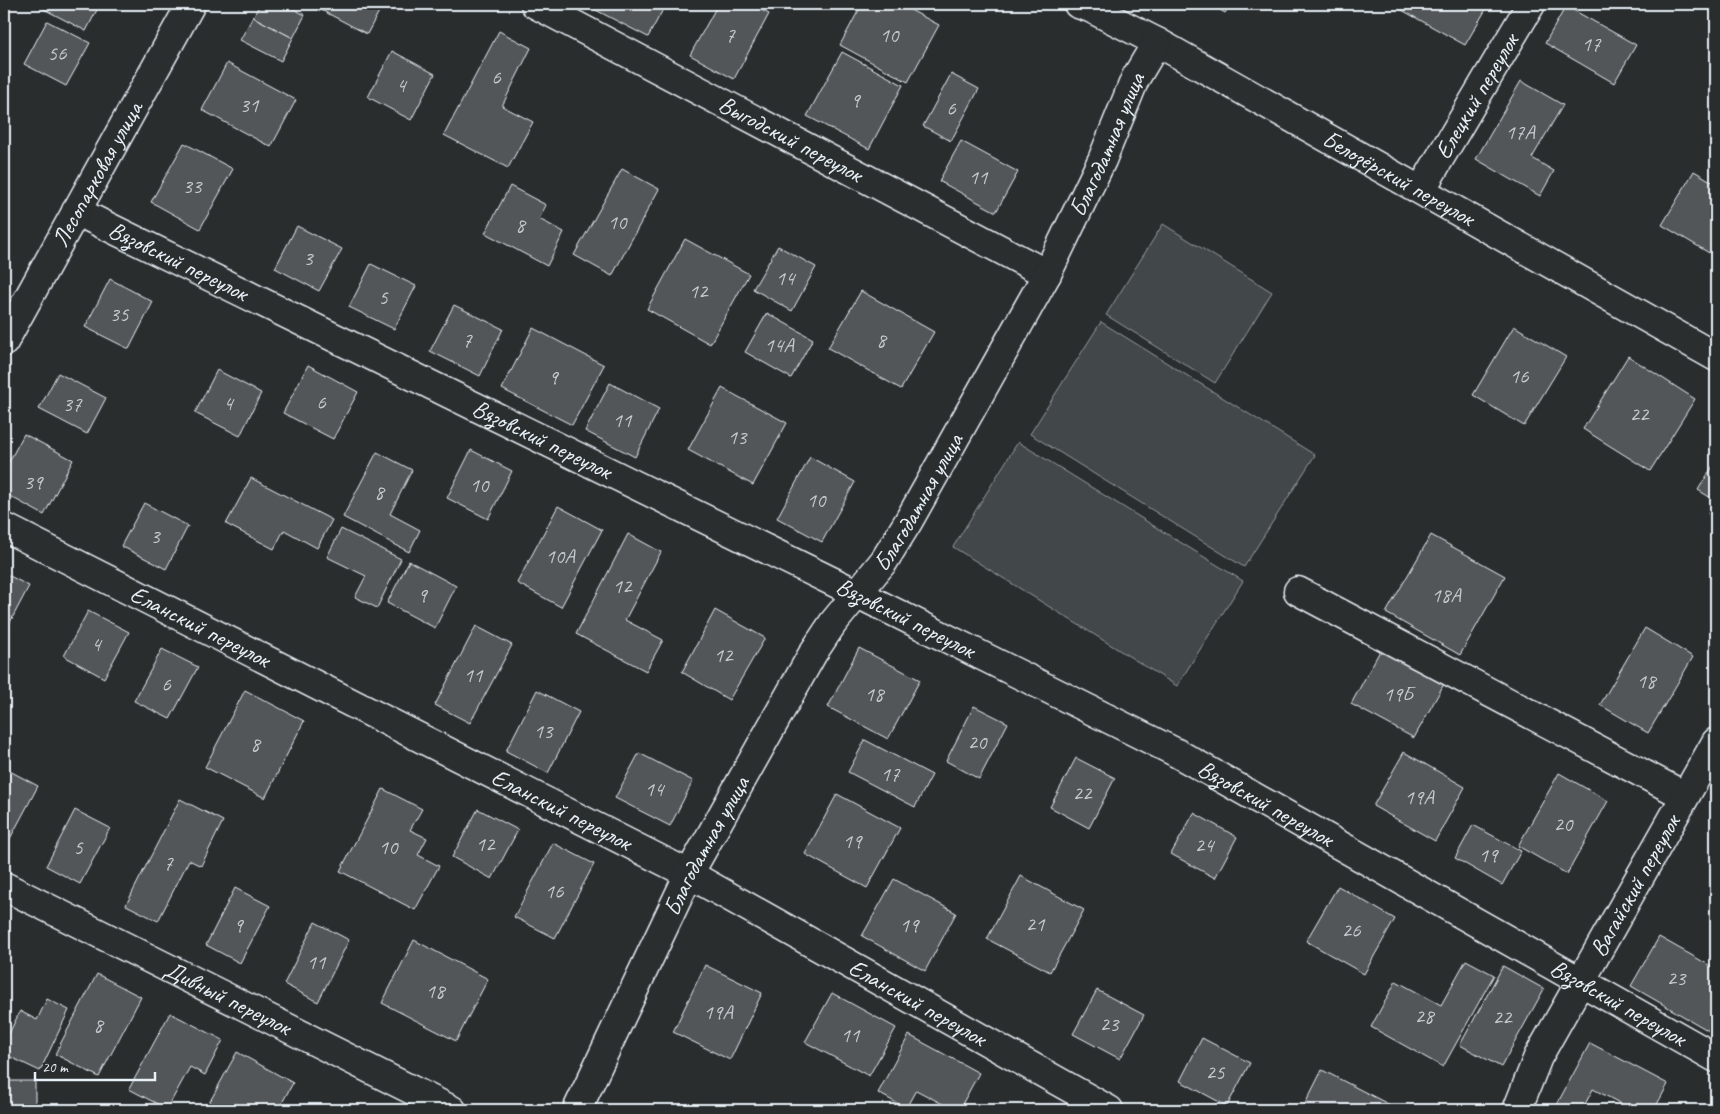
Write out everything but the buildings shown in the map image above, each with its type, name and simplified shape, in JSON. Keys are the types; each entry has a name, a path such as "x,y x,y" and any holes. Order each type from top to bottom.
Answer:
{"street":[{"name":"Лесопарковая улица","path":"4,342 191,4"},
{"name":"Выгодский переулок","path":"534,4 1047,274"},
{"name":"Елецкий переулок","path":"1421,190 1531,4"},
{"name":"Белозёрский переулок","path":"1087,5 1157,42 1716,355"},
{"name":"Благодатная улица","path":"577,1110 689,874 813,653 833,623 884,561 908,522 1047,274 1102,160 1135,80 1157,42"},
{"name":"Вязовский переулок","path":"76,211 858,594 1175,752 1716,1058"},
{"name":"Еланский переулок","path":"4,527 689,874 1109,1110"},
{"path":"1298,591 1685,796"},
{"name":"Вагайский переулок","path":"1517,1110 1538,1057 1716,742"},
{"name":"Дивный переулок","path":"4,886 452,1110"}],"shaded area":[{"path":"1163,224 1272,292 1215,383 1106,315"},
{"path":"1101,322 1315,455 1244,567 1030,434"},
{"path":"1018,442 1243,581 1177,686 953,547"}]}
